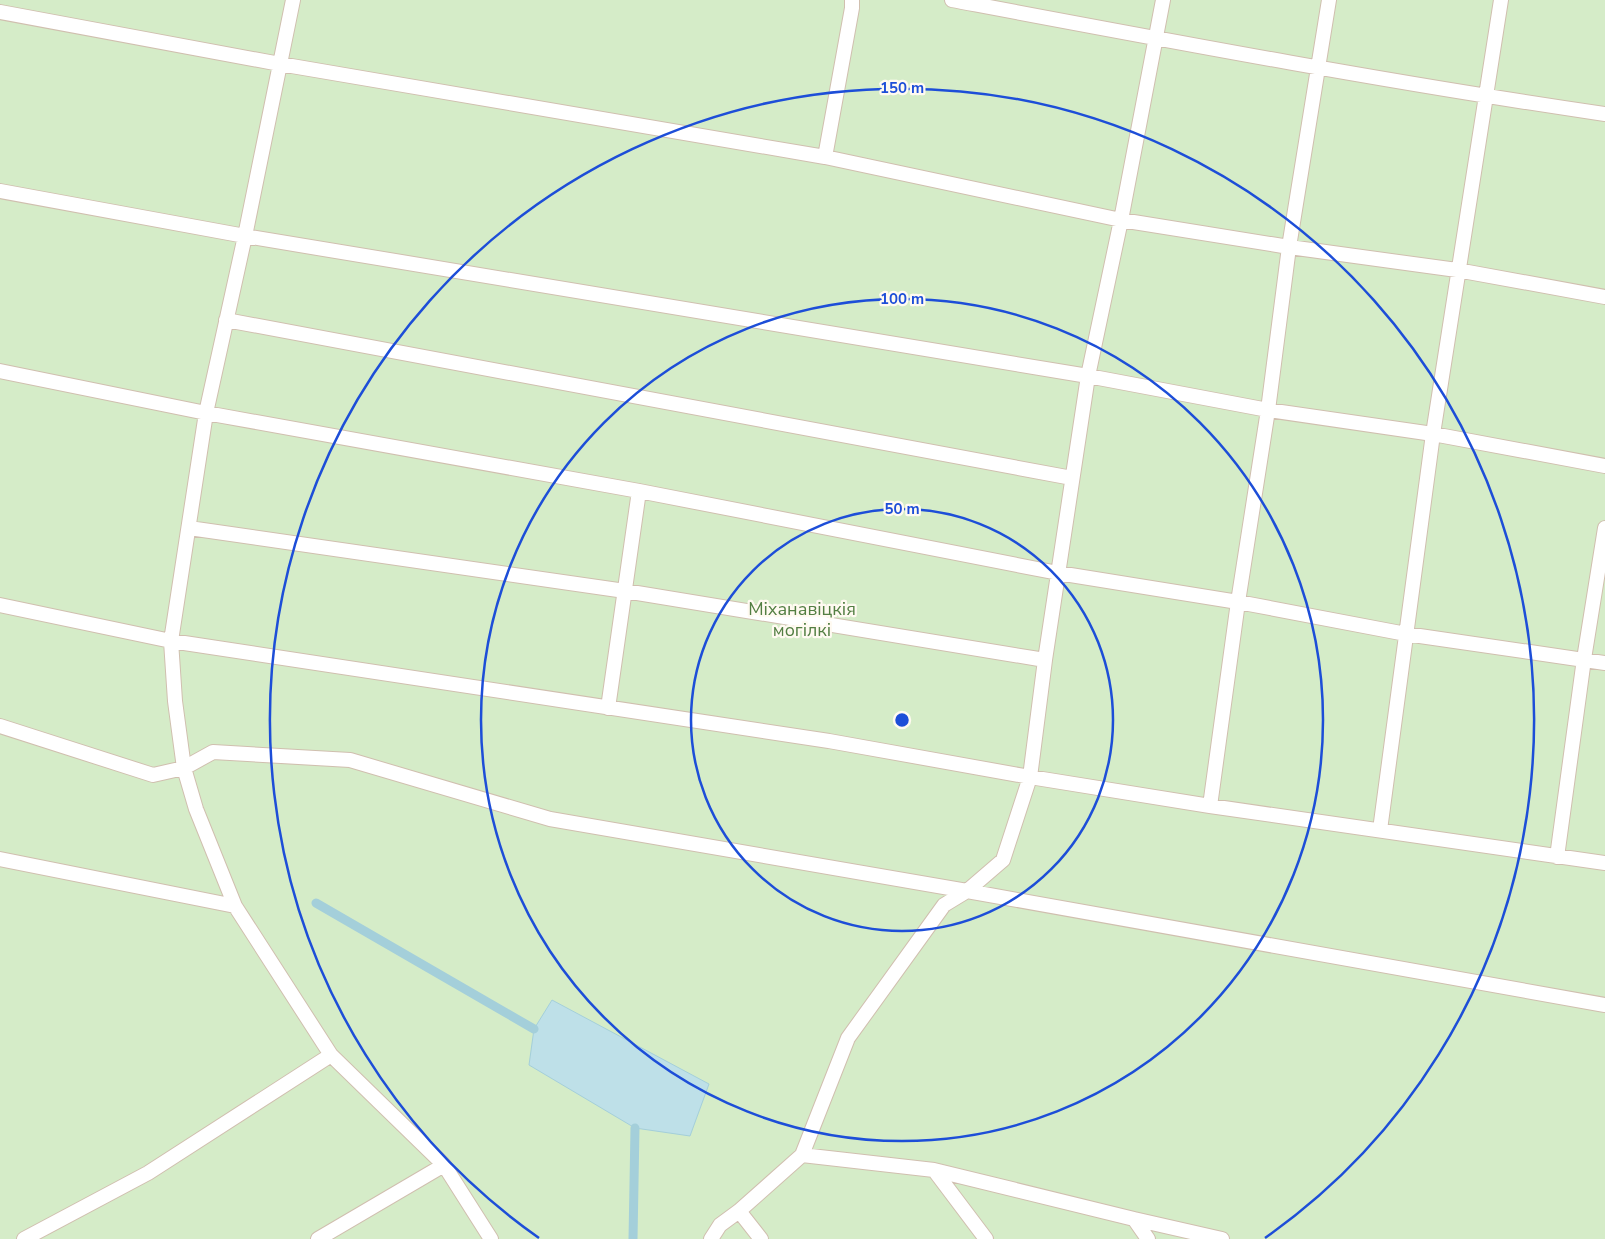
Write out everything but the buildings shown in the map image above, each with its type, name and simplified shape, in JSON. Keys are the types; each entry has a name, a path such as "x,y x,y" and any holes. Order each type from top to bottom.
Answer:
{"lane":[{"path":"293,0 245,236 206,413 171,641 175,701 184,768 196,809 235,906 331,1055 444,1166 491,1239"},
{"path":"825,157 852,0"},
{"path":"952,0 1319,69 1485,97 1605,114"},
{"path":"711,1239 720,1224 739,1211 802,1155 848,1038 944,905 967,891 1002,860 1030,777 1045,660 1088,376 1121,220 1163,0"},
{"path":"1210,806 1238,602 1268,410 1289,247 1329,0"},
{"path":"1380,830 1433,434 1457,270 1501,0"},
{"path":"0,12 280,64 825,157 1121,220 1289,247 1457,270 1605,297"},
{"path":"0,191 245,236 1088,376 1268,410 1433,434 1605,466"},
{"path":"226,320 1072,478"},
{"path":"0,371 206,413 638,491 1058,573 1238,602 1406,634 1605,663"},
{"path":"608,708 626,591 638,491"},
{"path":"189,528 626,591 1045,660"},
{"path":"1556,857 1605,528"},
{"path":"0,605 171,641 829,741 1030,777 1210,806 1605,863"},
{"path":"0,726 152,775 184,768 212,752 350,760 550,819 1605,1005"},
{"path":"0,859 235,906"},
{"path":"24,1239 148,1173 331,1055"},
{"path":"802,1155 934,1170 1222,1239"},
{"path":"318,1239 444,1166"},
{"path":"934,1170 986,1239"},
{"path":"739,1211 761,1239"},
{"path":"1134,1219 1148,1239"}],"green space":[{"name":"Міханавіцкія могілкі","path":"0,0 1605,0 1605,1239 0,1239"}],"water":[{"path":"552,1000 709,1084 690,1136 635,1128 529,1065 534,1029"}],"waterway":[{"path":"316,903 534,1029"},
{"path":"633,1239 635,1128"}]}
